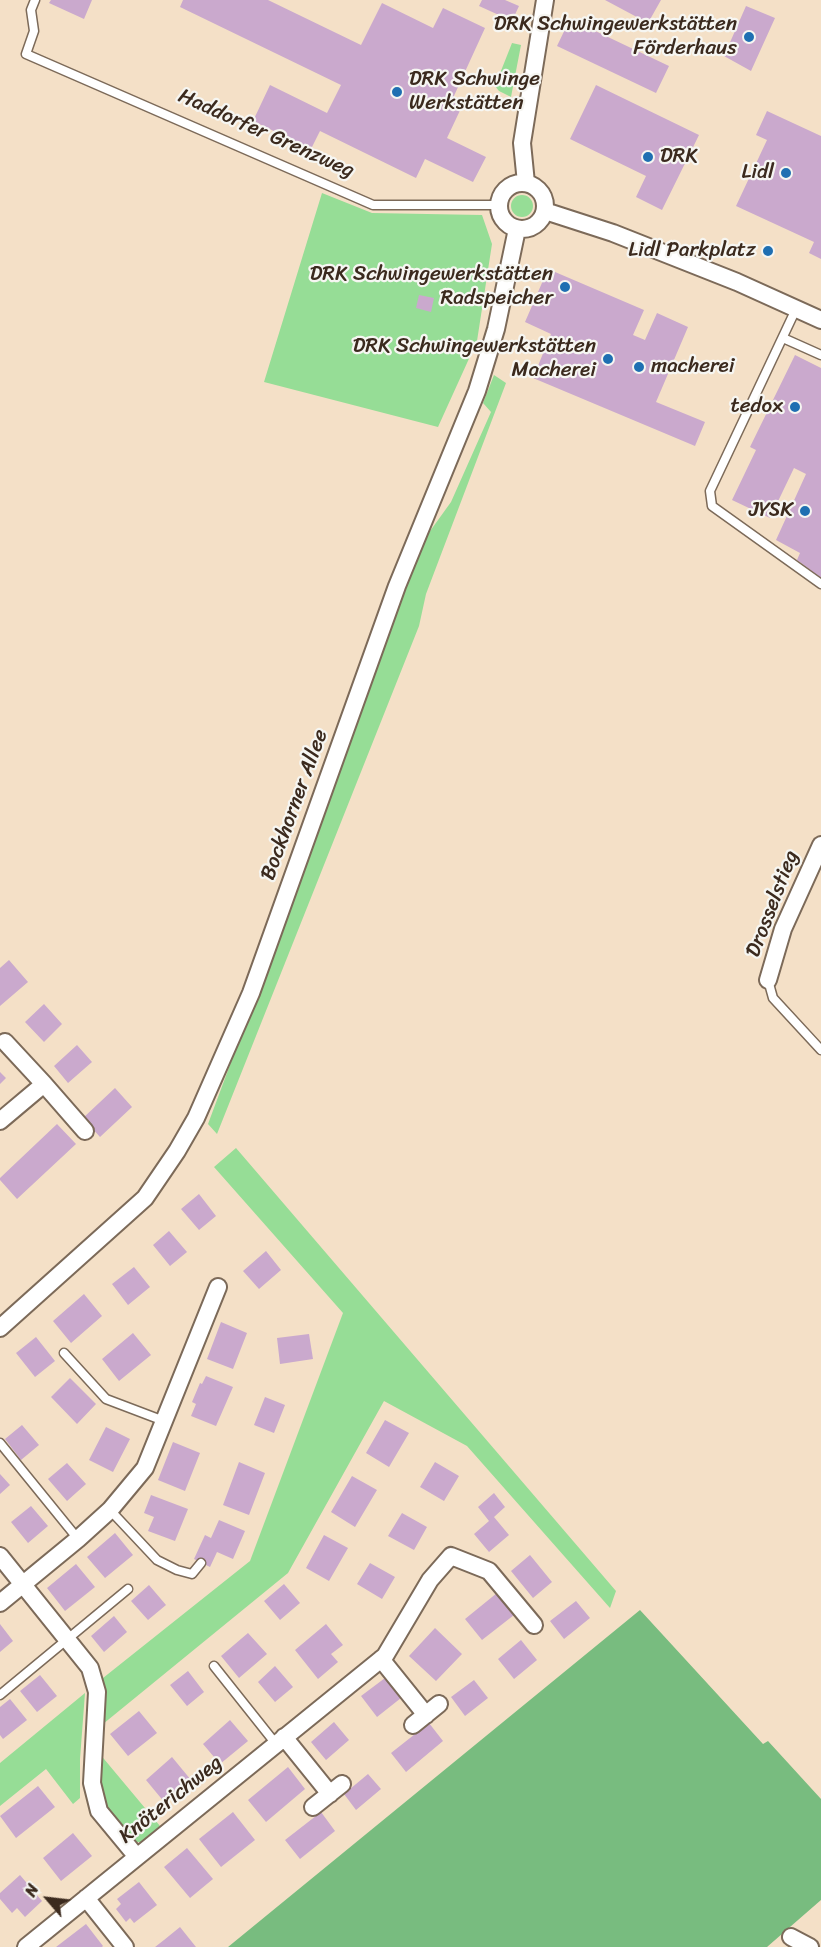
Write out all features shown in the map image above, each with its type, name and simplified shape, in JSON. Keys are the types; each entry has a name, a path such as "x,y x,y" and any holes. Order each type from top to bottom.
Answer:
{"street":[{"path":"526,183 522,143 545,0"},
{"path":"526,183 533,185 542,194 545,211 535,226 517,229 505,222 499,205 507,189 514,184 526,183"},
{"path":"545,211 613,233 737,282 821,320"},
{"name":"Bockhorner Allee","path":"0,1328 145,1198 196,1118 251,993 397,586 477,391 496,328 517,229"},
{"name":"Drosselstieg","path":"768,980 783,929 814,875 821,845"},
{"path":"5,1042 85,1131"},
{"path":"0,1121 44,1084"},
{"path":"0,1603 110,1510 145,1468 218,1287"},
{"path":"0,1556 90,1668 97,1692 92,1783 99,1811 136,1857"},
{"name":"Knöterichweg","path":"26,1947 385,1656 430,1580 451,1556 489,1571 534,1625"},
{"path":"381,1659 419,1720 440,1704"},
{"path":"280,1740 336,1789 313,1808"},
{"path":"86,1898 125,1947"},
{"path":"791,1937 810,1947"}],"lane":[{"name":"Haddorfer Grenzweg","path":"35,0 32,10 34,31 26,54 373,205 499,205"},
{"path":"796,309 710,490 712,506 821,584"},
{"path":"783,338 821,355"},
{"path":"768,980 773,998 821,1050"},
{"path":"64,1353 106,1399 164,1421"},
{"path":"0,1443 78,1539"},
{"path":"110,1510 157,1560 177,1570 192,1574 201,1563"},
{"path":"0,1695 128,1589"},
{"path":"214,1666 280,1740"}],"green space":[{"path":"512,43 521,45 511,97 499,91 495,86"},
{"path":"322,193 372,213 482,215 492,244 477,341 438,427 264,382"},
{"path":"522,195 530,198 533,206 530,214 522,217 514,214 511,206 514,198"},
{"path":"494,375 506,383 426,594 419,626 217,1134 208,1124 420,545 451,502 491,412 483,403"},
{"path":"236,1148 616,1591 610,1608 467,1446 384,1401 288,1573 103,1724 103,1678 250,1561 343,1313 214,1167"},
{"path":"640,1610 763,1744 768,1741 821,1799 821,1900 767,1947 228,1947"},
{"path":"85,1693 80,1759 80,1798 73,1804 46,1769 0,1806 0,1763"},
{"path":"99,1753 160,1826 141,1842 134,1842 104,1808 96,1784"}],"building":[{"path":"51,0 92,0 84,19 49,3"},
{"name":"DRK Schwinge Werkstätten","path":"183,0 268,0 361,45 382,3 433,28 443,8 485,28 453,98 464,102 447,138 486,157 473,182 425,159 416,178 320,131 311,149 253,121 270,85 327,113 341,85 180,7"},
{"path":"482,0 505,0 519,6 512,21 479,6"},
{"path":"605,0 661,0 648,23"},
{"name":"DRK Schwingewerkstätten Förderhaus","path":"746,6 775,18 751,71 724,56"},
{"path":"570,19 669,66 656,93 557,46"},
{"name":"DRK","path":"596,85 699,135 662,210 636,197 646,176 570,139"},
{"name":"Lidl","path":"767,111 821,136 821,259 809,253 814,242 736,206 767,140 756,135"},
{"name":"DRK Schwingewerkstätten Macherei","path":"548,269 644,310 633,335 645,340 657,313 688,327 656,402 705,422 695,446 533,378 551,334 525,322"},
{"path":"419,295 434,298 431,312 416,308"},
{"path":"795,355 821,368 821,578 797,560 800,553 776,540 806,474 794,468 770,518 732,500 756,450 750,447"},
{"path":"9,960 28,982 0,1006 0,968"},
{"path":"44,1004 62,1024 44,1042 25,1022"},
{"path":"77,1045 92,1062 68,1083 54,1066"},
{"path":"0,1072 6,1078 0,1084"},
{"path":"115,1088 132,1107 100,1137 83,1118"},
{"path":"57,1124 76,1144 17,1199 0,1178"},
{"path":"199,1194 216,1216 199,1230 181,1209"},
{"path":"169,1231 187,1252 170,1266 153,1245"},
{"path":"266,1251 281,1270 259,1289 243,1271"},
{"path":"134,1267 150,1287 128,1305 112,1284"},
{"path":"84,1294 102,1316 71,1343 53,1321"},
{"path":"221,1322 247,1333 233,1369 207,1359"},
{"path":"133,1333 151,1355 119,1381 102,1359"},
{"path":"309,1334 313,1359 280,1364 277,1338"},
{"path":"36,1337 55,1361 35,1377 16,1353"},
{"path":"206,1376 233,1387 216,1426 191,1416 196,1404 192,1402 200,1383 202,1384"},
{"path":"70,1378 96,1404 77,1424 51,1397"},
{"path":"265,1397 285,1405 274,1433 254,1425"},
{"path":"385,1420 409,1433 389,1467 366,1453"},
{"path":"22,1425 39,1445 21,1460 5,1439"},
{"path":"106,1427 130,1439 113,1472 89,1460"},
{"path":"173,1442 200,1453 185,1491 158,1480"},
{"path":"239,1462 265,1473 249,1515 223,1505"},
{"path":"435,1462 459,1476 444,1501 420,1487"},
{"path":"67,1463 86,1484 67,1501 48,1479"},
{"path":"0,1474 10,1485 0,1494"},
{"path":"352,1476 377,1490 355,1527 331,1512"},
{"path":"494,1493 505,1507 494,1517 509,1535 489,1552 474,1534 489,1521 478,1507"},
{"path":"151,1495 188,1509 175,1541 148,1531 154,1517 144,1513"},
{"path":"31,1506 48,1526 28,1543 11,1522"},
{"path":"402,1513 427,1527 414,1550 388,1536"},
{"path":"219,1520 245,1531 233,1559 217,1552 210,1567 194,1559 205,1535 211,1538"},
{"path":"115,1533 133,1555 105,1578 87,1557"},
{"path":"324,1535 348,1548 329,1581 306,1568"},
{"path":"530,1555 552,1582 533,1598 511,1571"},
{"path":"370,1563 395,1577 382,1599 357,1584"},
{"path":"76,1564 95,1587 65,1611 47,1588"},
{"path":"284,1584 300,1603 280,1620 264,1601"},
{"path":"149,1585 166,1605 148,1620 131,1601"},
{"path":"497,1593 514,1615 482,1640 465,1619"},
{"path":"576,1601 590,1618 564,1639 550,1621"},
{"path":"114,1616 127,1632 104,1652 91,1636"},
{"path":"0,1624 13,1641 0,1652"},
{"path":"326,1624 343,1645 331,1654 338,1662 318,1679 295,1650"},
{"path":"435,1628 462,1654 436,1681 409,1656"},
{"path":"248,1633 267,1654 239,1678 221,1656"},
{"path":"521,1640 537,1660 514,1679 498,1659"},
{"path":"275,1666 293,1687 275,1702 258,1682"},
{"path":"188,1671 204,1692 187,1706 170,1685"},
{"path":"40,1675 57,1696 37,1712 20,1691"},
{"path":"385,1678 401,1698 377,1717 361,1696"},
{"path":"474,1680 488,1698 465,1716 451,1697"},
{"path":"10,1699 27,1720 3,1739 0,1735 0,1707"},
{"path":"139,1711 157,1733 128,1756 110,1734"},
{"path":"230,1720 248,1741 220,1764 203,1744"},
{"path":"334,1722 349,1740 326,1760 311,1742"},
{"path":"429,1723 443,1741 406,1772 391,1753"},
{"path":"172,1757 191,1780 165,1803 146,1780"},
{"path":"288,1767 305,1789 266,1822 248,1800"},
{"path":"368,1774 381,1789 356,1810 344,1794"},
{"path":"38,1786 55,1807 16,1838 0,1816"},
{"path":"233,1812 255,1840 221,1867 199,1839"},
{"path":"321,1812 335,1831 300,1859 285,1840"},
{"path":"73,1833 92,1856 61,1881 43,1858"},
{"path":"187,1848 213,1879 190,1898 164,1867"},
{"path":"20,1875 42,1901 25,1917 17,1908 12,1913 0,1899 0,1893"},
{"path":"139,1882 157,1905 134,1923 130,1918 126,1922 116,1909 121,1904 117,1899"},
{"path":"86,1924 102,1947 56,1947"},
{"path":"180,1927 196,1947 155,1947 164,1940"}],"place":[{"name":"DRK Schwingewerkstätten Förderhaus","path":"749,37"},
{"name":"DRK Schwinge Werkstätten","path":"397,92"},
{"name":"DRK","path":"648,157"},
{"name":"Lidl","path":"786,173"},
{"name":"Lidl Parkplatz","path":"768,251"},
{"name":"DRK Schwingewerkstätten Radspeicher","path":"565,287"},
{"name":"DRK Schwingewerkstätten Macherei","path":"608,359"},
{"name":"macherei","path":"639,367"},
{"name":"tedox","path":"795,407"},
{"name":"JYSK","path":"805,511"}]}
